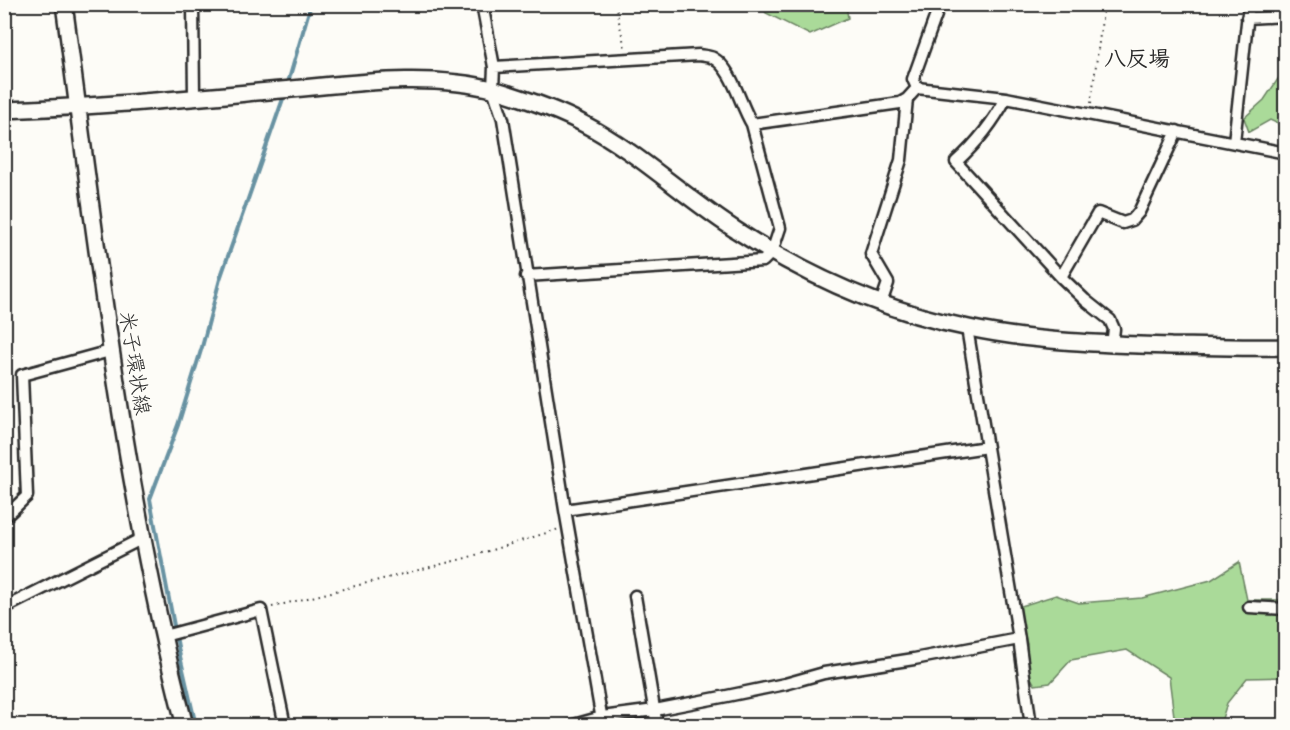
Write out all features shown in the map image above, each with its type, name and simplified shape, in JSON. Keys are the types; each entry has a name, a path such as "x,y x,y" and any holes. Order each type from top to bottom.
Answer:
{"street":[{"name":"米子環状線","path":"64,4 110,351 143,538 185,726"},
{"path":"193,4 194,97"},
{"path":"482,4 495,67 493,89 502,119 526,276 602,721"},
{"path":"917,88 913,79 940,4"},
{"path":"1234,142 1249,4"},
{"path":"1247,18 1286,16"},
{"path":"495,67 628,61 699,55 713,58 739,92 745,113 752,124 780,228 772,252 764,261 526,276"},
{"path":"4,110 78,108 341,84 428,80 467,84 493,89 541,104 584,124 621,146 738,232 824,280 881,303 968,328 1035,339 1112,345 1286,346"},
{"path":"752,124 900,103 917,88"},
{"path":"917,88 1006,98 1286,153"},
{"path":"1006,98 976,144 956,162 1061,277 1110,320 1114,329 1112,345"},
{"path":"881,303 888,283 872,254 901,160 907,99"},
{"path":"1061,277 1098,213 1123,224 1132,220 1139,212 1177,130"},
{"path":"968,328 1031,726"},
{"path":"4,518 27,496 22,375 110,351"},
{"path":"565,510 987,447"},
{"path":"4,608 143,538"},
{"path":"635,596 657,726"},
{"path":"1249,607 1286,609"},
{"path":"164,636 261,610 285,726"},
{"path":"570,726 786,684 824,673 1019,639"}],"path":[{"path":"615,4 628,61"},
{"path":"1089,114 1104,4"},
{"path":"261,610 466,558 568,526"}],"green space":[{"path":"761,5 846,5 848,18 810,35 766,13"},
{"path":"1285,73 1285,127 1270,120 1249,132 1244,118 1264,100 1278,79"},
{"path":"1239,562 1247,600 1285,600 1285,677 1247,678 1227,703 1220,725 1186,725 1174,716 1169,677 1127,650 1071,660 1050,683 1035,685 1028,673 1027,644 1018,607 1056,595 1079,603 1142,598 1211,580"}],"waterway":[{"path":"287,86 311,4"},
{"path":"196,726 179,652 150,499 178,425 220,279 285,93"}],"district":[{"name":"八反場","path":"1137,58"}]}
